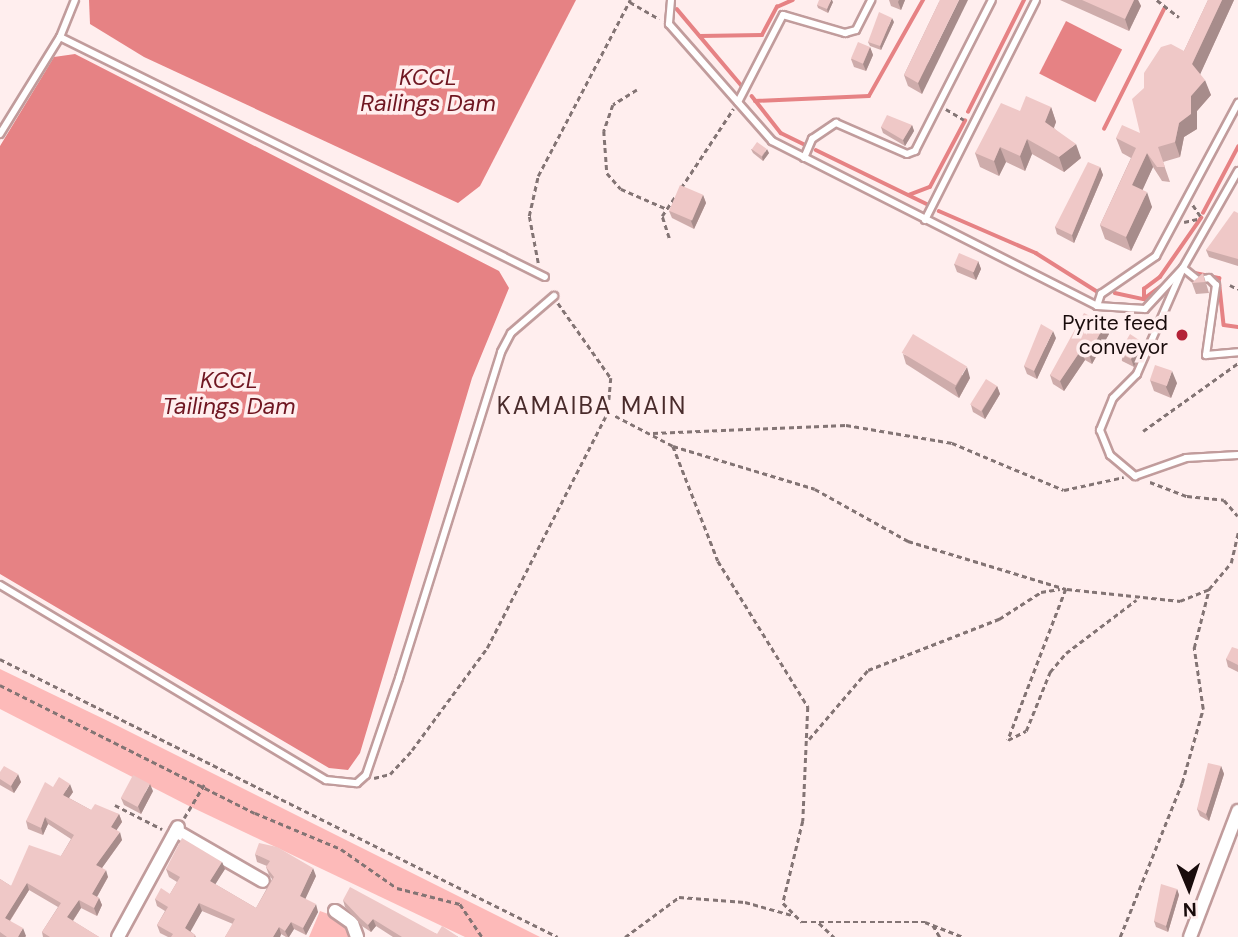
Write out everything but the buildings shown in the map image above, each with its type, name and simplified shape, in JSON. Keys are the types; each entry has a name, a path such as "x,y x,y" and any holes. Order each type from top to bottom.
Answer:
{"street":[{"path":"1189,937 1238,811"},
{"path":"118,937 175,832 263,881"},
{"path":"335,911 352,923 357,937"}],"lane":[{"path":"0,134 60,37 75,0"},
{"path":"671,0 669,24 772,141 804,158 1097,306 1145,309 1184,268"},
{"path":"738,102 783,15 819,26 856,30 871,0"},
{"path":"804,158 812,139 836,123 907,154 927,128 992,0"},
{"path":"925,220 1036,0"},
{"path":"60,37 545,277"},
{"path":"1097,306 1101,294 1156,256 1238,103"},
{"path":"1238,172 1213,222 1184,268 1137,374 1113,398 1100,430 1110,455 1135,476 1186,458 1238,455"},
{"path":"1184,268 1216,285 1206,355 1238,352"},
{"path":"0,585 326,780 357,783 366,775 501,352 511,333 554,296"}],"path":[{"path":"1157,0 1179,17"},
{"path":"545,277 529,216 538,176 629,1 669,24"},
{"path":"637,90 613,105 604,131 607,173 621,189 667,209"},
{"path":"669,238 662,225 667,209 738,102"},
{"path":"939,105 973,124"},
{"path":"1188,198 1201,218"},
{"path":"1174,225 1201,218 1213,222"},
{"path":"1230,285 1238,289"},
{"path":"366,775 390,774 486,648 608,412 611,378 554,296"},
{"path":"1143,431 1238,363"},
{"path":"608,412 653,433 673,446 815,489 908,541 1066,589 1137,600 1180,601 1209,589"},
{"path":"653,433 846,425 952,443 1064,490 1135,476 1187,496 1224,500 1238,516"},
{"path":"673,446 718,561 808,707 809,739 803,821 783,903 795,916"},
{"path":"1120,937 1182,783 1203,709 1194,648 1209,589 1231,563 1238,533"},
{"path":"1066,589 1008,740 1026,731 1050,672 1066,653 1137,600"},
{"path":"809,739 868,670 999,619 1041,592 1066,589"},
{"path":"0,659 558,937"},
{"path":"0,685 204,784 295,832 341,849 397,888 460,904 482,937"},
{"path":"115,805 175,832 204,784"},
{"path":"625,937 679,897 744,902 818,923 933,925 963,937"},
{"path":"818,923 834,937"},
{"path":"933,925 940,937"}],"shaded area":[{"path":"0,669 540,937 465,937 187,805 0,709"},
{"path":"320,911 342,919 352,937 309,937"}],"water":[{"name":"KCCL Railings Dam","path":"89,0 576,0 480,186 458,203 144,57 90,24"},
{"path":"1066,21 1122,50 1095,102 1039,74"},
{"name":"KCCL Tailings Dam","path":"75,54 499,271 509,288 472,378 360,753 348,770 329,768 0,574 0,146 54,57"}],"waterway":[{"path":"700,36 762,35 777,7 793,0"},
{"path":"755,101 869,96 923,0"},
{"path":"968,112 1024,0"},
{"path":"677,9 743,87"},
{"path":"1104,129 1164,9"},
{"path":"752,96 781,133 806,145"},
{"path":"909,195 930,187 965,121"},
{"path":"1203,213 1238,147"},
{"path":"816,150 931,206"},
{"path":"939,211 1036,253 1101,294"},
{"path":"1144,299 1144,289 1160,277 1201,218"},
{"path":"1195,273 1219,278 1224,325 1238,327"},
{"path":"1115,293 1144,299 1169,280"}],"place":[{"name":"Pyrite feed conveyor","path":"1182,335"}],"district":[{"name":"KAMAIBA MAIN","path":"592,406"}]}
